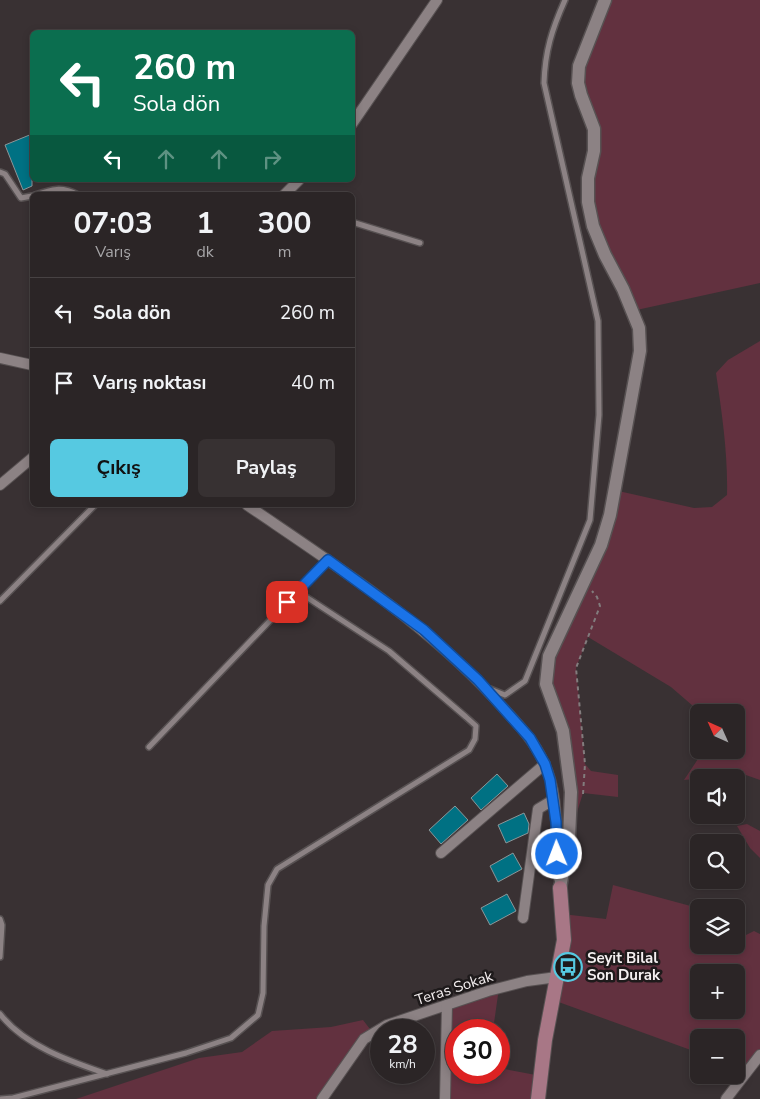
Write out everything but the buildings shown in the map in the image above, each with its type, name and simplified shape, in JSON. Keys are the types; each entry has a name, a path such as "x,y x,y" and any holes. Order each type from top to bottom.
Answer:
{"main road":[{"path":"538,1099 564,940 560,888"}],"street":[{"path":"355,120 437,0"},
{"path":"560,888 569,838 571,792 563,731 546,684 549,656 601,545 610,515 640,351 639,328 623,289 604,255 588,202 588,178 594,151 594,129 581,95 578,83 578,66 605,0"},
{"path":"287,192 297,182"},
{"path":"0,358 30,365"},
{"path":"0,485 30,460"},
{"path":"250,507 328,560 424,630 484,688 530,738 545,764 553,800 560,888"},
{"path":"441,854 545,764"},
{"path":"523,918 538,809 553,800"},
{"name":"Teras Sokak","path":"322,1099 364,1039 387,1025 494,989 527,981 557,977"},
{"path":"445,1099 447,1005"},
{"path":"726,1099 760,1055"}],"lane":[{"path":"484,688 505,695 525,681 590,520 599,415 598,321 544,83 544,59 555,23 565,0"},
{"path":"0,172 5,174 21,198 30,196"},
{"path":"42,192 53,188 72,192"},
{"path":"355,223 420,243"},
{"path":"0,601 93,507"},
{"path":"149,747 328,560"},
{"path":"1,1099 13,1098 108,1074 231,1038 258,1015 263,993 264,926 268,885 277,869 469,750 475,739 476,726 389,651 297,591"},
{"path":"0,919 2,925 0,957"},
{"path":"0,1014 10,1027 39,1046 80,1065 108,1074"}],"path":[{"path":"580,802 583,793 585,764 576,668 600,606 597,597 583,582"}],"shaded area":[{"path":"605,0 760,0 760,283 632,311 593,226 594,151 579,66"},
{"path":"760,341 760,780 745,775 745,769 691,769 698,759 745,759 745,704 691,704 671,687 588,637 576,668 585,764 591,771 618,775 618,797 583,793 569,838 571,792 550,697 549,656 601,545 614,490 694,508 712,507 727,495 726,449 716,373 728,360"},
{"path":"690,771 690,779 684,780"},
{"path":"747,824 760,831 760,858 750,848 745,840 745,834 742,834 737,826"},
{"path":"613,885 690,906 690,954 745,954 745,936 754,931 760,934 760,1055 748,1070 745,1069 745,1029 690,1029 690,1050 553,1000 562,914 606,919"},
{"path":"499,988 495,1019 447,1019 447,1005"},
{"path":"363,1020 370,1029 370,1037 322,1099 76,1099 199,1058 242,1052 272,1031 331,1027"},
{"path":"510,1070 541,1076 538,1099 445,1099 445,1084 510,1084"}],"place":[{"name":"Seyit Bilal Son Durak","path":"568,967"}],"route":[{"path":"287,602 328,560 424,630 478,680 530,738 545,764 550,780 556,822 557,854"}]}
